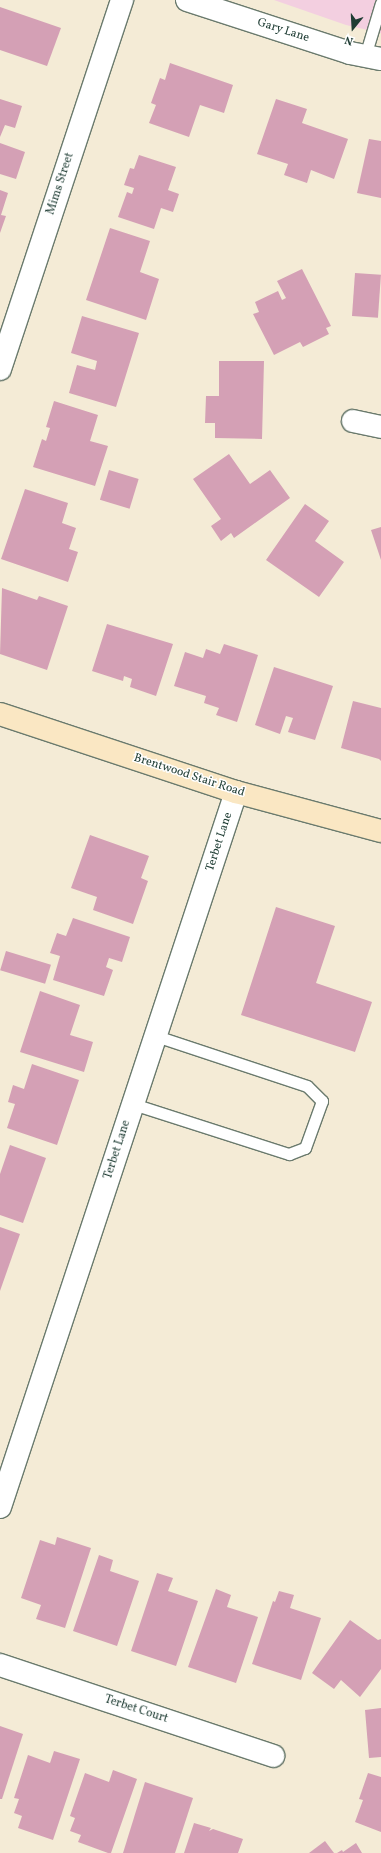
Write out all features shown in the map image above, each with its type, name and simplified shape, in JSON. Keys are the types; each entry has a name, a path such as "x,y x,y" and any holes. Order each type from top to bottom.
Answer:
{"main road":[{"name":"Brentwood Stair Road","path":"0,714 236,792 381,831"}],"street":[{"name":"Mims Street","path":"0,369 122,0"},
{"name":"Gary Lane","path":"187,0 373,58"},
{"path":"353,421 381,427"},
{"name":"Terbet Lane","path":"0,1507 236,792"},
{"name":"Terbet Court","path":"0,1665 273,1756"}],"lane":[{"path":"373,58 381,3"},
{"path":"133,1104 288,1154 305,1148 322,1101 306,1086 156,1036"}],"shaded area":[{"path":"274,0 381,0 381,33 346,25"}],"building":[{"path":"0,7 61,28 47,66 0,50"},
{"path":"170,63 233,85 224,113 200,105 189,137 149,123 156,105 151,103 160,78 165,80"},
{"path":"0,99 22,106 15,128 5,125 0,137"},
{"path":"276,99 307,109 302,123 348,139 334,179 311,170 307,183 284,175 288,164 257,154"},
{"path":"369,139 381,141 381,198 357,193"},
{"path":"0,143 25,152 16,179 0,174"},
{"path":"139,155 176,167 168,190 179,194 173,212 161,208 154,229 118,217 127,192 132,194 134,188 124,185 130,168 134,169"},
{"path":"0,190 8,193 1,215 6,216 0,233"},
{"path":"110,228 150,241 140,272 159,279 146,320 86,300"},
{"path":"302,269 331,326 326,328 329,334 303,347 300,342 274,355 253,314 259,312 255,302 278,291 282,300 286,298 277,281"},
{"path":"355,273 381,275 378,318 352,316"},
{"path":"82,316 139,333 116,407 69,393 77,365 95,370 97,361 71,353"},
{"path":"219,361 264,361 262,439 215,438 215,423 205,423 206,396 219,396"},
{"path":"54,401 98,415 90,441 108,446 95,486 33,467 42,439 46,441 50,428 46,427"},
{"path":"229,454 250,484 270,470 290,498 234,538 231,533 221,541 211,526 221,519 193,479"},
{"path":"109,470 139,479 130,509 100,500"},
{"path":"25,489 68,503 62,523 76,528 69,549 78,552 68,582 1,559"},
{"path":"305,504 329,521 315,541 344,562 319,597 266,560"},
{"path":"381,527 381,560 371,530"},
{"path":"2,588 37,600 39,596 68,606 47,670 0,654"},
{"path":"107,624 173,644 156,696 130,687 132,679 124,676 123,681 92,671"},
{"path":"224,644 258,655 237,722 216,715 219,708 204,703 206,696 174,686 185,652 203,658 206,649 220,654"},
{"path":"274,667 333,686 315,740 288,732 293,718 286,716 280,734 255,725"},
{"path":"353,701 381,708 381,761 379,759 341,748"},
{"path":"90,835 149,856 141,878 148,881 133,924 93,910 97,897 71,888"},
{"path":"276,907 335,926 316,983 372,1002 355,1052 241,1015"},
{"path":"73,918 130,937 122,962 109,958 106,967 113,970 104,996 53,980 60,956 50,953 57,933 66,936"},
{"path":"6,951 51,965 45,984 0,970"},
{"path":"40,991 80,1005 70,1035 93,1042 84,1072 20,1052"},
{"path":"32,1064 79,1080 57,1145 7,1128 15,1104 8,1102 13,1085 24,1089"},
{"path":"10,1145 46,1158 23,1223 0,1215 0,1174"},
{"path":"0,1227 20,1234 0,1291"},
{"path":"57,1537 91,1548 65,1628 36,1619 41,1605 21,1598 40,1540 55,1545"},
{"path":"99,1555 113,1560 110,1571 139,1581 117,1646 73,1631"},
{"path":"157,1573 173,1578 168,1591 198,1601 176,1666 131,1651"},
{"path":"216,1589 231,1595 227,1607 258,1617 236,1683 188,1667"},
{"path":"279,1591 294,1595 290,1608 321,1618 301,1680 252,1664 273,1601 275,1602"},
{"path":"350,1620 378,1640 381,1639 381,1669 360,1697 341,1680 334,1689 312,1673"},
{"path":"381,1708 381,1757 369,1758 365,1710"},
{"path":"0,1726 23,1734 2,1799 0,1799"},
{"path":"54,1751 80,1759 53,1840 18,1828 22,1816 14,1813 19,1799 14,1798 28,1755 50,1763"},
{"path":"113,1770 137,1779 111,1853 108,1853 78,1842 81,1835 70,1831 75,1818 70,1816 85,1773 109,1782"},
{"path":"368,1773 381,1777 381,1832 355,1822 363,1800 359,1799"},
{"path":"145,1782 193,1798 175,1853 123,1853"},
{"path":"194,1823 211,1828 209,1831 213,1829 243,1839 238,1853 184,1853"},
{"path":"325,1841 334,1853 309,1853"},
{"path":"356,1843 362,1853 337,1853 342,1850 343,1852"}]}
